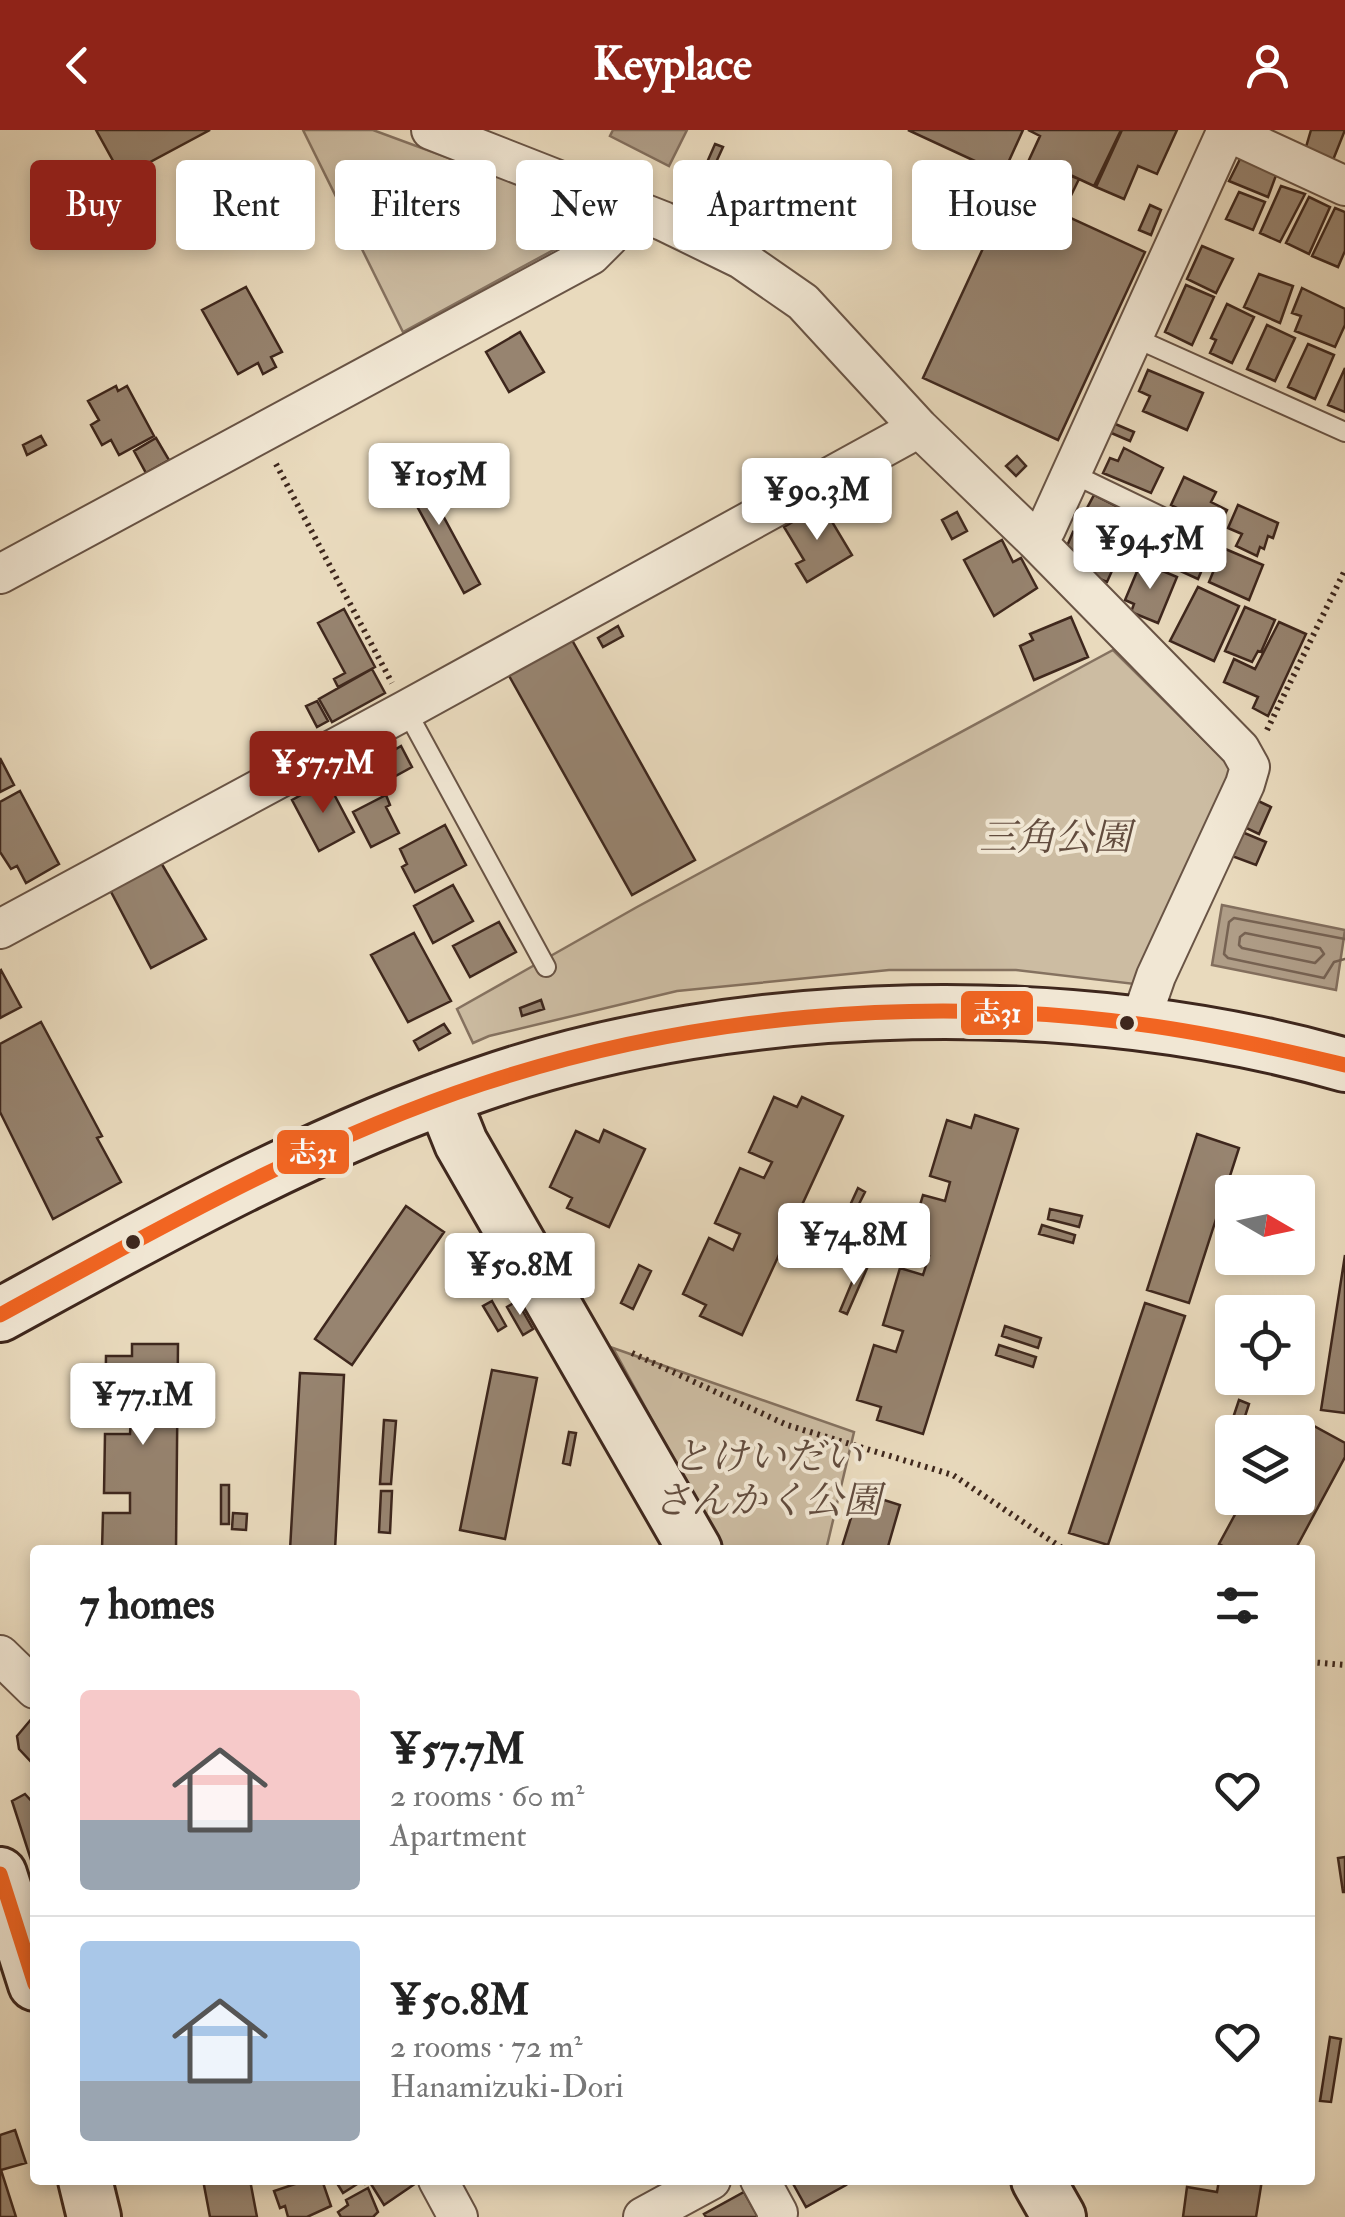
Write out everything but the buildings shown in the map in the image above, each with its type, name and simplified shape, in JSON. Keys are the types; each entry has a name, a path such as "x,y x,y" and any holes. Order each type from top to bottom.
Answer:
{"street":[{"path":"431,130 516,163"},
{"path":"1035,540 1046,529 1226,131 1345,186"},
{"path":"653,217 741,259 804,302 919,428 1240,749 1250,767 1245,784 1156,976 1139,1024"},
{"path":"0,574 595,250"},
{"path":"0,928 919,428"},
{"path":"0,1315 222,1194 306,1154 443,1098 570,1058 654,1039 752,1024 883,1012 1000,1012 1139,1024 1240,1040 1345,1064"},
{"path":"443,1098 461,1142 565,1322 678,1544"},
{"path":"0,1655 30,1684"},
{"path":"0,1874 30,1968"},
{"path":"86,2185 94,2217"},
{"path":"441,2185 458,2217"},
{"path":"643,2217 702,2185"},
{"path":"763,2185 777,2217"},
{"path":"1041,2185 1059,2217"}],"lane":[{"path":"1133,337 1345,432"},
{"path":"1071,473 1181,526"},
{"path":"406,710 546,967"}],"path":[{"path":"259,433 406,710"},
{"path":"1250,767 1345,570"},
{"path":"565,1322 787,1425 953,1474 1058,1545"},
{"path":"1315,1662 1345,1665"}],"green space":[{"path":"303,130 373,130 454,160 335,160 335,195"},
{"path":"496,175 516,183 516,250 553,250 403,332 362,250 496,250"},
{"name":"三角公園","path":"1113,650 1229,765 1234,780 1143,985 1016,970 889,970 677,991 473,1043 457,1009 637,907"},
{"name":"とけいだい さんかく公園","path":"613,1348 854,1432 827,1545 720,1545"}],"water":[{"path":"613,130 687,130 669,166 610,136"},
{"path":"1222,905 1345,930 1336,990 1212,965"}],"transit line":[{"name":"志31","path":"0,1315 236,1189 357,1132 482,1084 642,1041 807,1017 973,1011 1056,1015 1164,1028 1345,1065"},
{"name":"志31","path":"0,1874 30,1968"}]}
